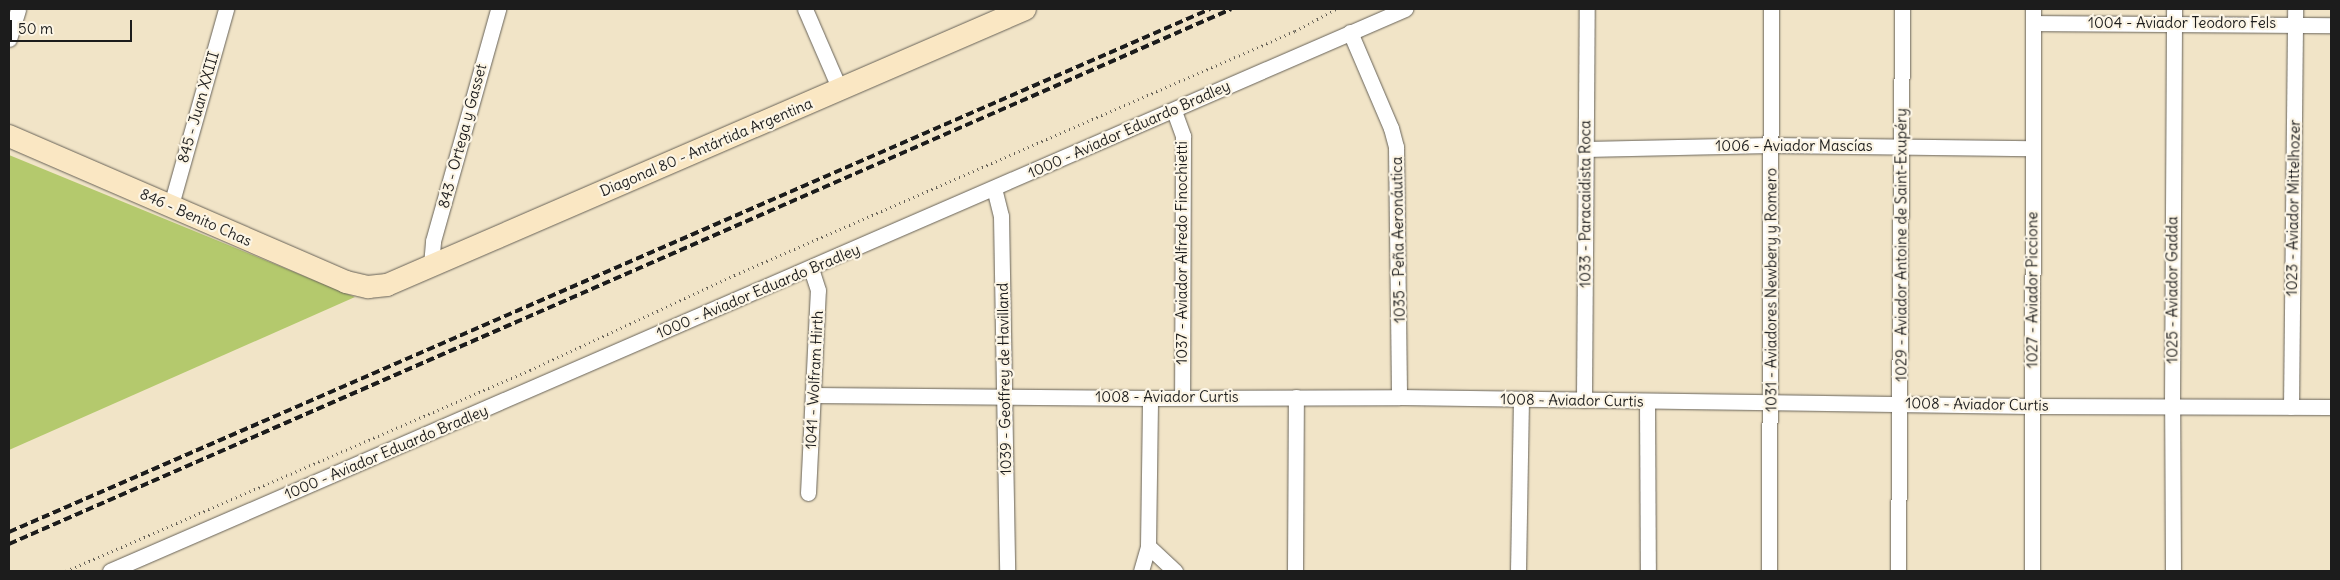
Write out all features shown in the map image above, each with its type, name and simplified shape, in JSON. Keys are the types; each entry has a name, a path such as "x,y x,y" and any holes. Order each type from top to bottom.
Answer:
{"main road":[{"name":"Diagonal 80 - Antártida Argentina","path":"387,285 1024,9"},
{"name":"846 - Benito Chas","path":"9,136 346,282 368,287 387,285"}],"street":[{"path":"9,40 18,9"},
{"name":"845 - Juan XXIII","path":"171,205 226,9"},
{"name":"843 - Ortega y Gasset","path":"431,265 434,241 498,9"},
{"path":"805,9 840,90"},
{"name":"1000 - Aviador Eduardo Bradley","path":"110,571 811,269 1405,9"},
{"name":"1033 - Paracaidista Roca","path":"1584,400 1587,9"},
{"name":"1031 - Aviadores Newbery y Romero","path":"1770,571 1771,9"},
{"name":"1029 - Aviador Antoine de Saint-Exupéry","path":"1898,571 1902,9"},
{"name":"1004 - Aviador Teodoro Fels","path":"2033,16 2295,16 2331,25"},
{"name":"1027 - Aviador Piccione","path":"2032,571 2033,16"},
{"name":"1025 - Aviador Gadda","path":"2173,571 2174,16"},
{"name":"1023 - Aviador Mittelhozer","path":"2291,407 2295,16"},
{"name":"1035 - Peña Aeronáutica","path":"1350,32 1391,128 1396,146 1399,397"},
{"name":"1037 - Aviador Alfredo Finochietti","path":"1174,111 1183,136 1182,397"},
{"name":"1006 - Aviador Mascías","path":"1585,149 1771,145 2033,148"},
{"name":"1039 - Geoffrey de Havilland","path":"994,188 1001,216 1007,570"},
{"name":"1041 - Wolfram Hirth","path":"808,493 818,290 811,269"},
{"name":"1008 - Aviador Curtis","path":"812,395 1150,398 1399,397 2031,406 2331,407"},
{"path":"1295,571 1296,397"},
{"path":"1141,571 1148,546 1150,398"},
{"path":"1518,571 1522,399"},
{"path":"1647,401 1648,571"},
{"path":"1148,546 1175,571"}],"path":[{"path":"66,571 530,370 748,270 1295,31 1336,9"}],"green space":[{"path":"9,155 355,297 9,450"}],"railway":[{"path":"9,532 1210,9"},
{"path":"9,544 1231,9"}]}
